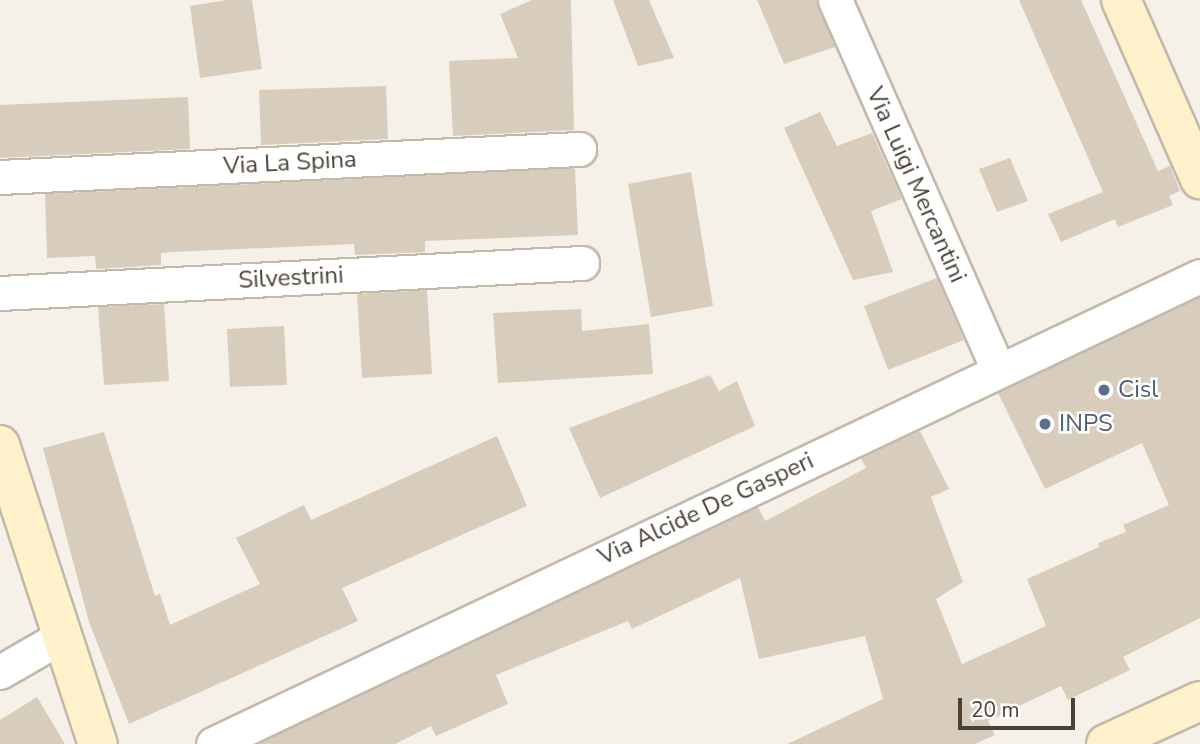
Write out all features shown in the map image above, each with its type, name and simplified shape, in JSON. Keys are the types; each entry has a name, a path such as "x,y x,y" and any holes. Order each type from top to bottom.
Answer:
{"street":[{"name":"Via Luigi Mercantini","path":"835,0 998,370"},
{"path":"1121,0 1200,179"},
{"name":"Via La Spina","path":"0,177 579,149"},
{"name":"Silvestrini","path":"0,293 582,263"},
{"name":"Via Alcide De Gasperi","path":"213,744 1200,276"},
{"path":"0,446 98,744"},
{"path":"0,672 64,635"},
{"path":"1106,744 1200,701"}],"building":[{"path":"227,0 252,0 262,69 200,78 190,6"},
{"path":"532,0 571,0 574,130 453,136 449,61 518,58 500,14"},
{"path":"613,0 649,0 674,58 638,66"},
{"path":"757,0 816,0 835,47 784,64"},
{"path":"1019,0 1081,0 1158,171 1170,166 1180,191 1169,196 1173,205 1118,227 1115,219 1061,242 1048,214 1103,192"},
{"path":"386,86 388,139 261,145 259,90"},
{"path":"188,97 190,149 0,158 0,105"},
{"path":"820,112 837,146 872,133 902,199 871,211 893,272 853,280 784,128"},
{"path":"1010,158 1028,201 997,212 979,169"},
{"path":"575,168 578,235 425,241 425,252 355,255 354,244 173,252 161,253 161,265 96,269 95,256 47,258 45,194"},
{"path":"691,172 713,306 651,317 628,184"},
{"path":"937,278 964,340 888,370 864,306"},
{"path":"427,290 432,374 362,378 357,294"},
{"path":"1200,297 1200,618 1123,657 1130,670 1068,700 1061,686 988,721 995,735 975,744 787,744 883,699 865,636 759,659 740,578 632,629 628,621 496,675 508,704 436,736 431,726 395,744 258,744 758,507 765,521 866,468 861,458 920,431 949,489 931,497 963,582 936,599 962,664 1046,626 1027,579 1099,547 1098,543 1126,532 1123,525 1169,505 1142,443 1045,489 998,393"},
{"path":"164,304 169,381 104,385 98,307"},
{"path":"581,309 582,331 649,324 653,374 498,383 493,313"},
{"path":"284,326 287,385 230,387 227,329"},
{"path":"710,375 719,391 737,381 755,426 600,498 569,428"},
{"path":"104,432 155,596 160,594 170,625 260,584 236,538 304,505 311,520 497,436 527,506 342,588 358,621 129,724 89,622 43,448"},
{"path":"37,697 65,744 0,744 0,720"}],"place":[{"name":"Cisl","path":"1104,390"},
{"name":"INPS","path":"1045,424"}]}
